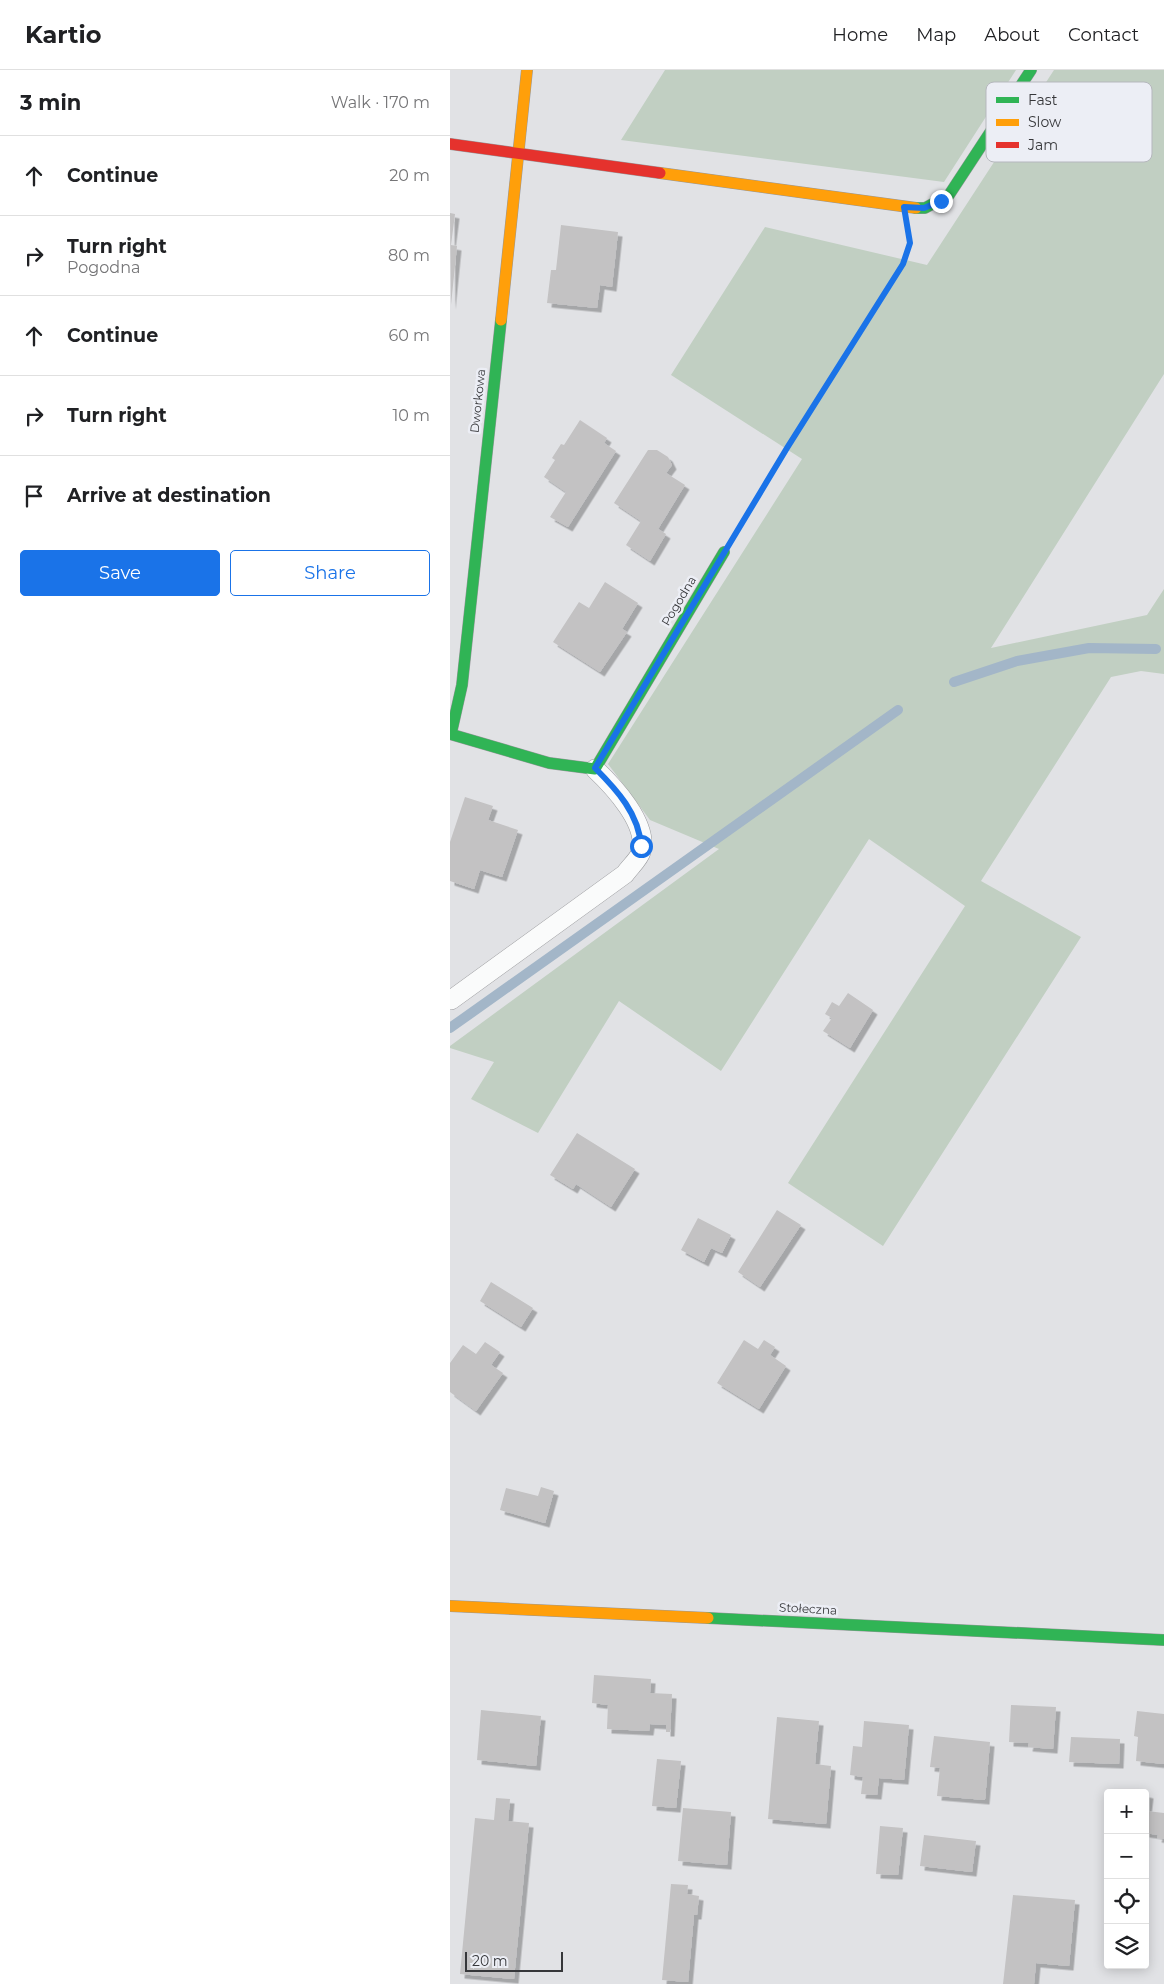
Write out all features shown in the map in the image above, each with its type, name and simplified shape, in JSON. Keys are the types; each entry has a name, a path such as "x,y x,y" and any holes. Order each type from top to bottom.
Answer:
{"street":[{"name":"Dworkowa","path":"451,734 462,684 527,70"},
{"path":"1023,82 1031,70"},
{"path":"450,144 904,207 924,208 941,201 958,184 986,140"},
{"name":"Pogodna","path":"595,768 724,552"},
{"path":"451,734 549,763 595,768"},
{"name":"Stołeczna","path":"450,1606 1164,1640"}],"lane":[{"path":"451,1000 625,874 641,852 640,830 624,800 595,768"}],"path":[{"path":"724,552 903,264 910,243 904,207"}],"green space":[{"path":"665,70 1016,70 1008,82 986,82 986,117 944,182 621,140"},
{"path":"1054,70 1164,70 1164,374 991,648 1147,615 1164,589 1164,674 1141,671 1111,677 981,881 1081,937 883,1246 788,1183 965,906 869,839 721,1071 619,1001 538,1133 471,1099 494,1062 450,1048 450,1046 719,849 650,820 608,764 802,459 671,375 765,227 927,265 994,162 1152,162 1152,82 1046,82"}],"building":[{"path":"450,213 455,214 451,245 457,246 451,305"},
{"path":"561,225 618,232 612,287 600,285 597,308 547,303 551,270 556,270"},
{"path":"580,420 607,438 604,443 616,451 568,527 550,517 566,492 544,477 555,460 552,458 561,444 564,445"},
{"path":"648,450 657,450 668,457 672,465 666,473 685,485 658,529 666,534 650,561 626,545 641,521 614,503"},
{"path":"605,582 638,603 622,629 627,632 600,672 553,642 579,602 589,608"},
{"path":"465,797 493,806 488,820 518,830 502,877 480,870 474,889 450,881 450,842"},
{"path":"848,993 873,1010 850,1048 823,1031 832,1018 825,1014 832,1002 839,1006"},
{"path":"577,1133 635,1169 611,1207 576,1184 573,1189 550,1175"},
{"path":"777,1210 801,1225 760,1287 738,1272"},
{"path":"698,1218 731,1235 722,1253 711,1248 704,1262 681,1250"},
{"path":"491,1282 533,1308 521,1327 480,1301"},
{"path":"744,1340 758,1349 764,1340 775,1347 770,1355 786,1366 759,1409 717,1383"},
{"path":"485,1342 500,1352 491,1365 503,1373 476,1411 450,1392 450,1363 463,1345 476,1354"},
{"path":"541,1487 554,1491 545,1523 500,1510 506,1488 538,1496"},
{"path":"594,1675 651,1679 650,1693 672,1694 670,1732 666,1732 666,1725 650,1724 649,1731 607,1729 608,1705 592,1703"},
{"path":"1011,1705 1056,1707 1053,1749 1028,1747 1029,1743 1009,1742"},
{"path":"481,1710 541,1716 536,1766 477,1760"},
{"path":"1137,1711 1164,1714 1164,1764 1136,1761 1138,1737 1134,1736"},
{"path":"777,1717 819,1721 815,1764 831,1766 826,1824 768,1819"},
{"path":"864,1721 909,1725 904,1780 879,1778 877,1795 861,1794 863,1777 850,1775 853,1746 862,1747"},
{"path":"934,1736 990,1742 985,1800 937,1796 940,1768 930,1767"},
{"path":"1071,1737 1120,1739 1119,1764 1069,1762"},
{"path":"657,1759 681,1761 676,1808 652,1806"},
{"path":"496,1798 510,1799 508,1821 529,1823 514,1979 460,1974 475,1818 494,1820"},
{"path":"683,1808 731,1812 727,1865 678,1861"},
{"path":"1149,1811 1164,1813 1164,1839 1157,1838 1158,1835 1149,1834"},
{"path":"880,1826 903,1828 898,1875 876,1874"},
{"path":"924,1835 976,1841 972,1872 920,1866"},
{"path":"671,1884 688,1885 687,1894 699,1896 697,1915 694,1915 688,1982 662,1980"},
{"path":"1013,1895 1075,1900 1069,1966 1036,1963 1034,1984 1003,1984"}],"waterway":[{"path":"954,682 1017,661 1089,648 1156,649"},
{"path":"450,1028 898,710"}],"traffic: fast":[{"path":"1023,82 1031,70"},
{"path":"916,208 925,208 949,195 986,139"},
{"path":"451,734 462,685 501,320"},
{"path":"450,734 549,763 595,769 724,552"},
{"path":"708,1618 1164,1640"}],"traffic: slow":[{"path":"501,320 527,70"},
{"path":"660,173 916,208"},
{"path":"450,1606 708,1618"}],"traffic: jam":[{"path":"450,144 660,173"}],"route":[{"path":"641,846 640,830 624,800 595,768 787,448 903,264 910,243 904,207 924,208 941,201"}]}
